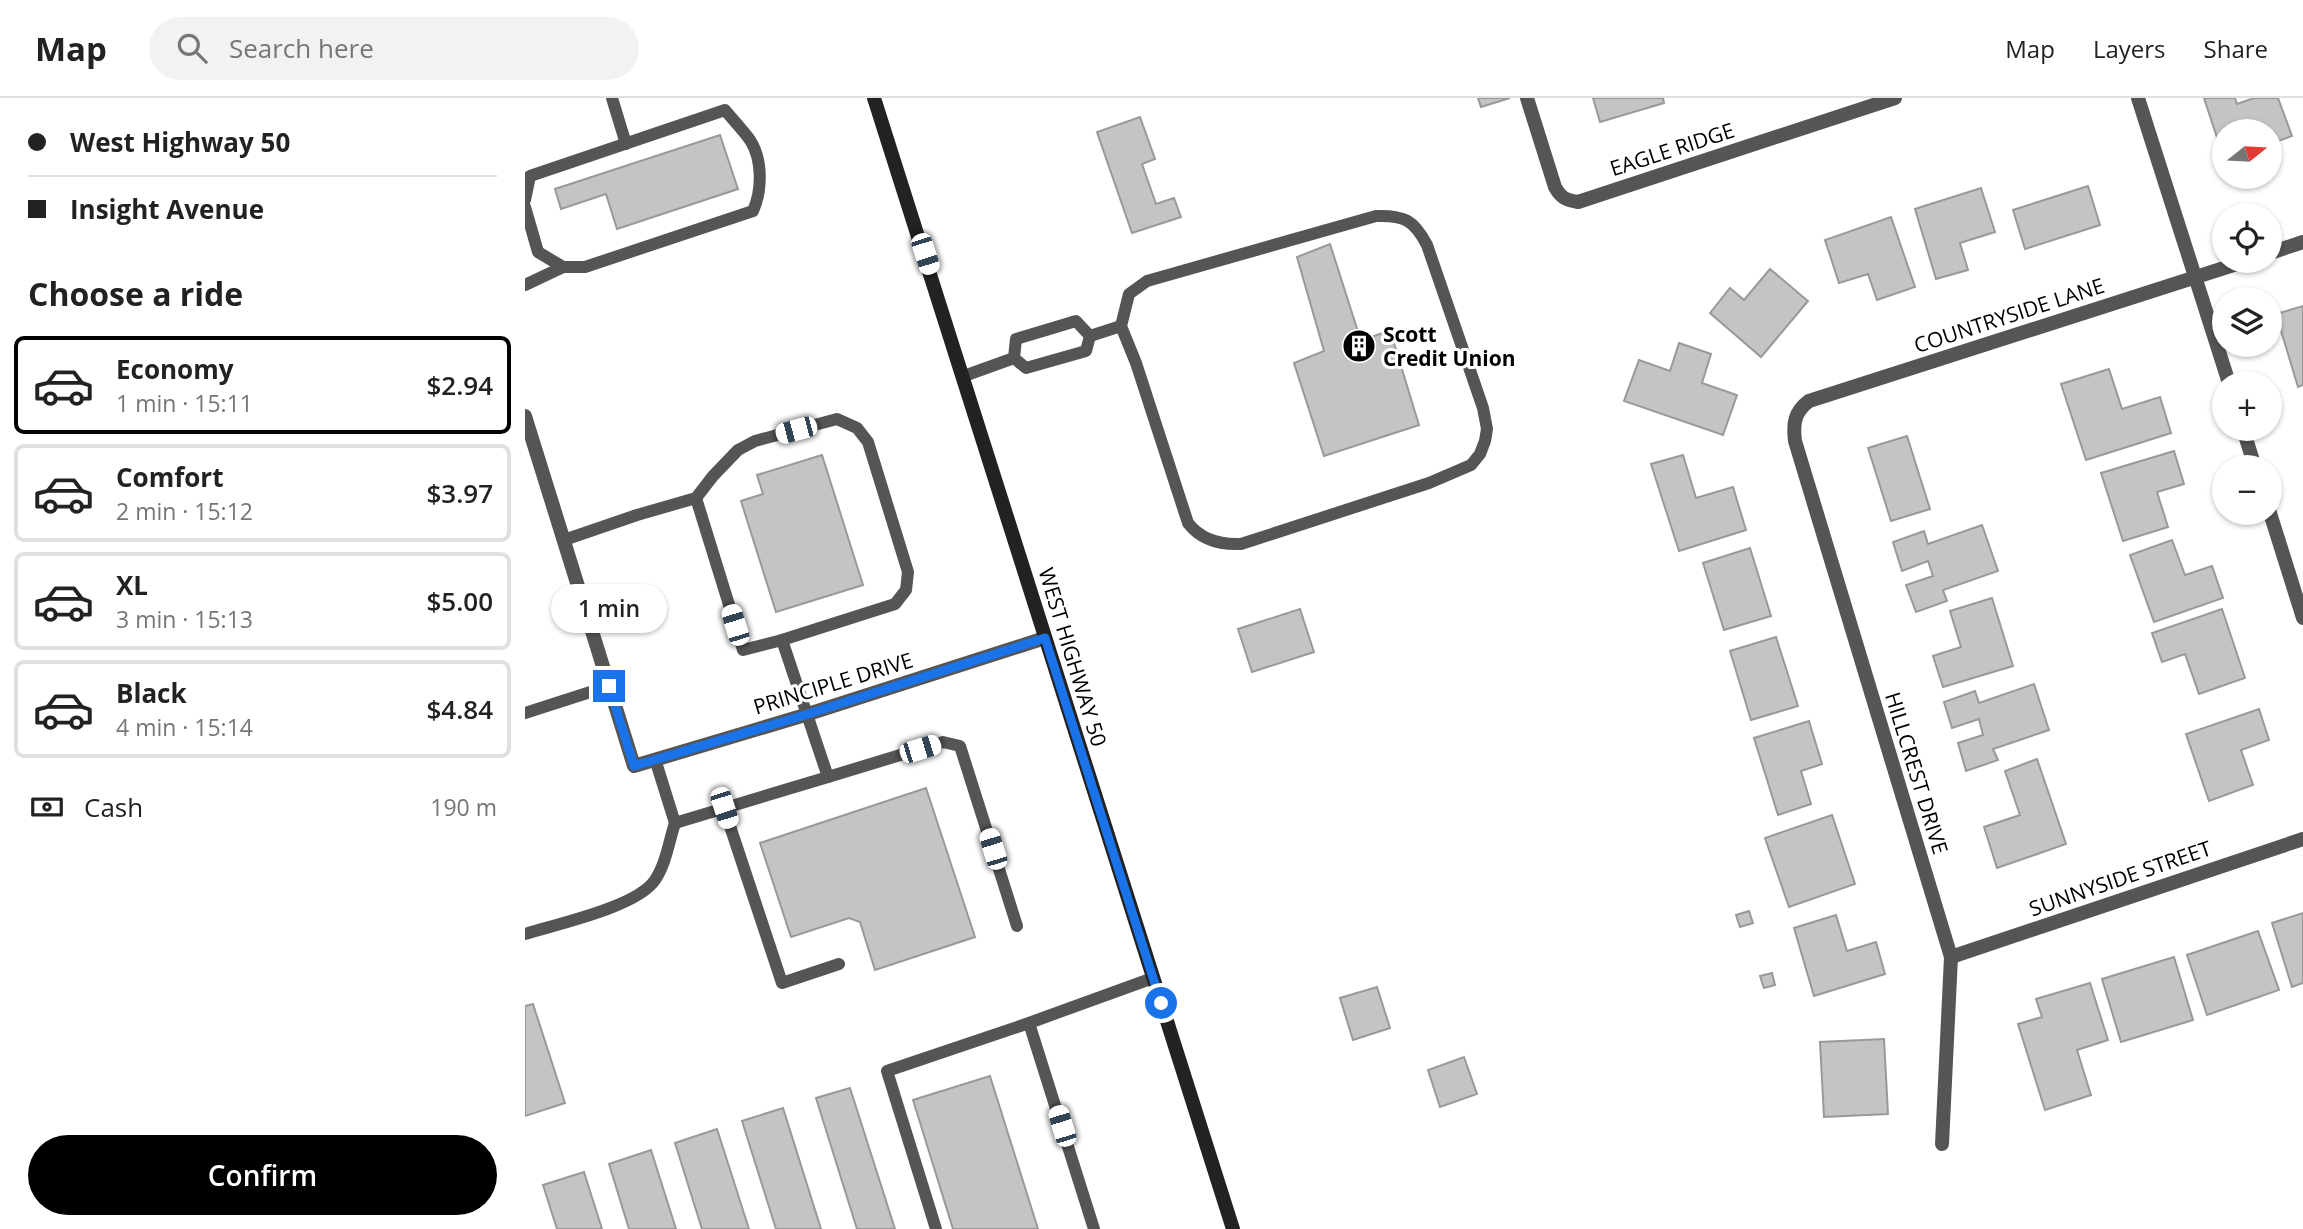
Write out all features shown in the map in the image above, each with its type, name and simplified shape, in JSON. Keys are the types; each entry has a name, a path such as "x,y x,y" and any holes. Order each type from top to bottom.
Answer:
{"main road":[{"name":"WEST HIGHWAY 50","path":"874,98 1233,1229"}],"street":[{"name":"EAGLE RIDGE","path":"1527,98 1555,187 1559,195 1578,202 1895,98"},
{"path":"2138,98 2225,371"},
{"path":"2282,249 2303,242"},
{"name":"COUNTRYSIDE LANE","path":"1794,421 1808,401 2212,272"},
{"path":"525,416 609,686"},
{"name":"HILLCREST DRIVE","path":"1794,421 1795,441 1951,957 1942,1144"},
{"path":"2274,525 2303,618"},
{"name":"PRINCIPLE DRIVE","path":"609,686 634,766 805,715 1045,638"},
{"name":"SUNNYSIDE STREET","path":"1951,957 2303,839"}],"lane":[{"path":"612,98 626,144"},
{"path":"525,200 530,176 725,110 752,142 759,167 759,197 753,211 585,267 563,267 525,285"},
{"path":"525,207 538,252 563,267"},
{"path":"1400,217 1419,230 1427,245 1483,408 1487,429 1485,441 1480,454 1471,465 1429,483 1241,544 1216,542 1195,532 1188,523 1121,326 1129,294 1147,281 1363,218 1400,217"},
{"path":"1014,358 1016,340 1076,321 1090,335"},
{"path":"1090,335 1121,326"},
{"path":"1014,358 1025,368 1086,351 1090,335"},
{"path":"964,376 1014,358"},
{"path":"564,541 637,515 696,498 739,450 755,441 837,419 857,428 868,442 908,572 906,590 895,604 743,650 696,498"},
{"path":"782,640 828,777"},
{"path":"525,713 609,686"},
{"path":"675,823 943,742 960,746 1017,926"},
{"path":"525,934 627,902 654,881 675,823 655,759"},
{"path":"724,808 782,983 839,964"},
{"path":"936,1229 887,1071 1153,978"},
{"path":"1029,1023 1094,1229"}],"building":[{"path":"1478,98 1510,98 1481,107"},
{"path":"1593,98 1663,98 1664,103 1600,122"},
{"path":"2204,98 2235,98 2237,104 2254,98 2278,98 2292,136 2282,140 2282,119 2212,119 2212,122"},
{"path":"1140,117 1155,159 1142,164 1156,204 1174,198 1181,217 1132,233 1097,132"},
{"path":"720,135 738,189 617,229 606,194 561,209 555,189"},
{"path":"2088,186 2100,225 2025,249 2013,210"},
{"path":"1981,188 1995,232 1960,243 1968,270 1936,279 1915,209"},
{"path":"1891,217 1915,287 1877,300 1868,274 1839,283 1825,240"},
{"name":"Scott Credit Union","path":"1330,244 1361,341 1390,330 1419,425 1324,456 1294,363 1324,351 1297,257"},
{"path":"1770,269 1808,301 1761,357 1710,313 1730,288 1744,300"},
{"path":"2303,306 2303,385 2298,387 2282,334 2282,312"},
{"path":"1679,343 1711,354 1702,383 1737,395 1723,435 1624,401 1639,360 1670,371"},
{"path":"2109,369 2122,409 2160,397 2171,433 2086,460 2061,384"},
{"path":"1907,436 1930,509 1891,521 1868,448"},
{"path":"2174,451 2184,484 2157,492 2168,527 2123,541 2101,473"},
{"path":"822,455 863,585 776,612 741,501 763,494 757,475"},
{"path":"1683,455 1696,498 1733,487 1746,530 1679,551 1651,464"},
{"path":"1982,525 1998,571 1943,590 1947,601 1916,612 1906,585 1933,576 1928,561 1902,571 1893,542 1924,531 1928,544"},
{"path":"2172,540 2185,575 2212,566 2223,598 2154,622 2130,555"},
{"path":"1750,548 1771,616 1724,630 1703,563"},
{"path":"1992,598 2013,666 1943,687 1933,656 1961,647 1950,611"},
{"path":"1300,609 1314,652 1252,672 1238,629"},
{"path":"2222,609 2245,678 2199,694 2185,654 2162,662 2152,633"},
{"path":"1776,637 1798,706 1751,720 1730,651"},
{"path":"2034,684 2049,730 1993,749 1998,760 1966,771 1958,743 1983,735 1979,719 1952,728 1944,702 1975,691 1979,703"},
{"path":"2259,709 2269,740 2241,750 2253,785 2209,801 2186,734"},
{"path":"1809,721 1822,764 1801,771 1811,804 1778,815 1754,738"},
{"path":"2037,759 2066,844 1997,868 1984,827 2020,815 2005,771"},
{"path":"926,788 975,937 875,970 860,922 849,918 791,937 760,843"},
{"path":"1832,815 1855,884 1789,907 1765,838"},
{"path":"1749,911 1753,923 1740,927 1736,915"},
{"path":"2303,913 2303,983 2292,987 2272,923"},
{"path":"1836,915 1847,951 1876,942 1885,974 1814,996 1794,928"},
{"path":"2258,931 2279,990 2207,1015 2187,955"},
{"path":"2174,957 2193,1020 2121,1042 2102,979"},
{"path":"1772,973 1775,985 1764,988 1760,976"},
{"path":"2090,983 2108,1040 2077,1050 2091,1095 2045,1110 2018,1024 2042,1017 2036,999"},
{"path":"1377,987 1390,1028 1353,1040 1340,998"},
{"path":"533,1004 565,1103 525,1116 525,1006"},
{"path":"1884,1039 1888,1114 1824,1117 1820,1042"},
{"path":"1464,1057 1477,1094 1440,1107 1428,1070"},
{"path":"990,1076 1038,1229 953,1229 913,1100"},
{"path":"850,1088 895,1229 857,1229 816,1098"},
{"path":"783,1108 821,1229 776,1229 742,1121"},
{"path":"717,1129 749,1229 702,1229 675,1143"},
{"path":"651,1150 676,1229 629,1229 609,1164"},
{"path":"584,1172 602,1229 557,1229 543,1185"}],"place":[{"name":"Scott Credit Union","path":"1359,346"}],"route":[{"path":"609,686 634,766 805,715 1045,638 1161,1003"}]}
